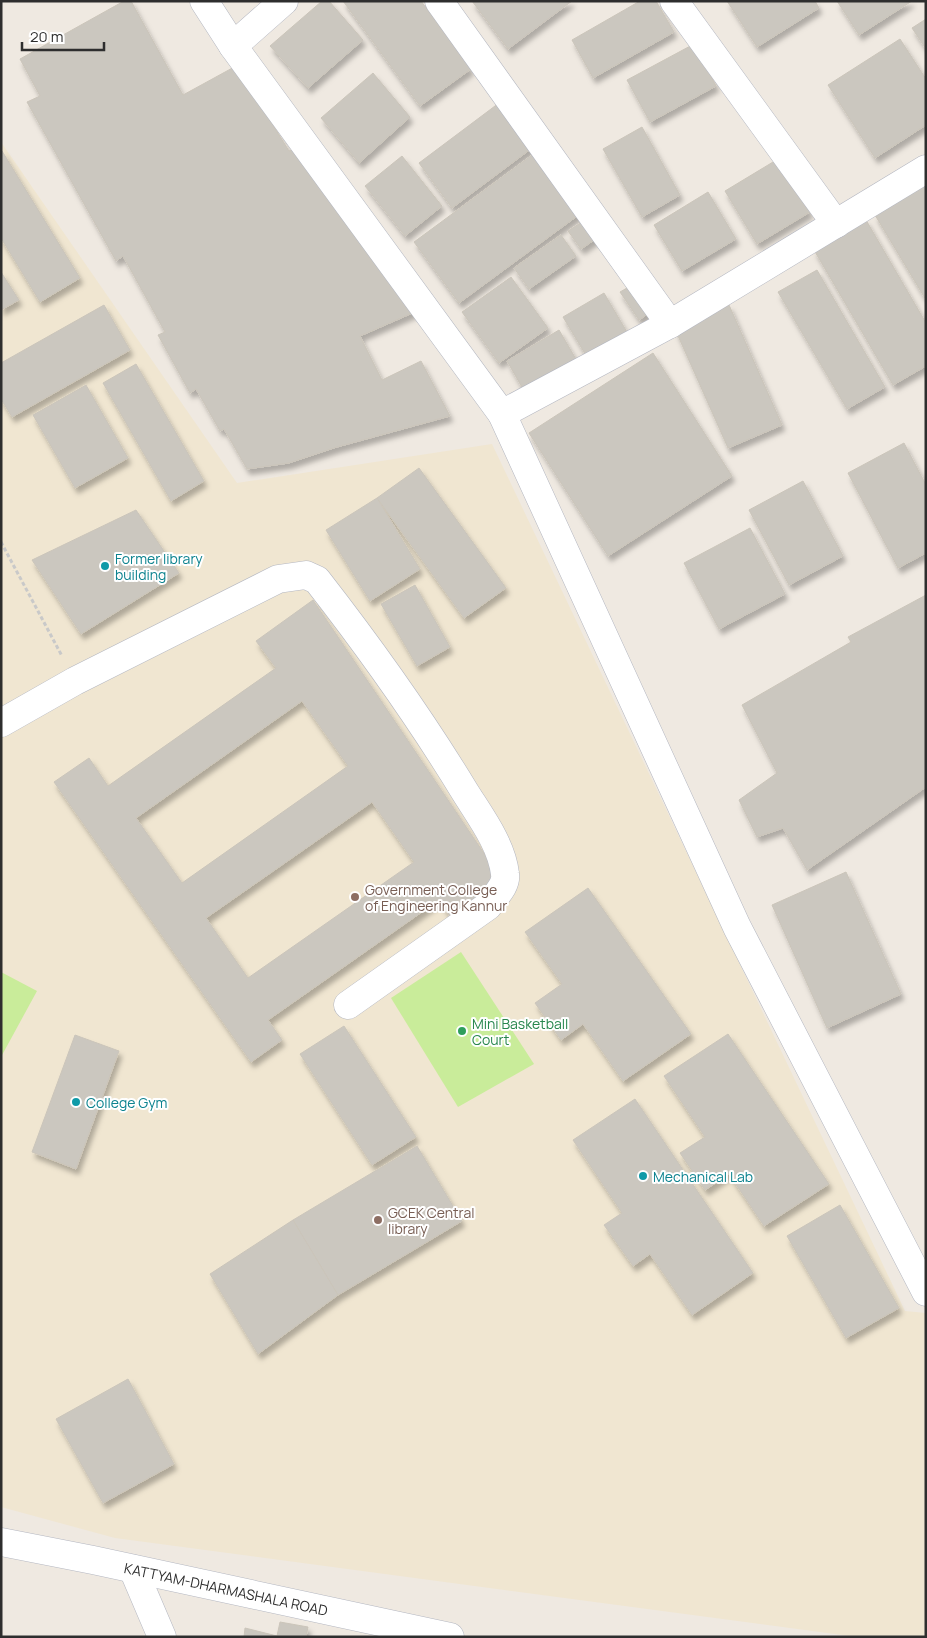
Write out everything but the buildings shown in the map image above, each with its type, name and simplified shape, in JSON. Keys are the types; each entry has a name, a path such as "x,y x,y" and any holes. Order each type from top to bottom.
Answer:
{"street":[{"path":"204,1 233,46 502,414 737,927 926,1292"},
{"path":"233,46 284,1"},
{"path":"439,1 670,324"},
{"path":"674,1 836,224"},
{"path":"502,414 670,324 926,169"},
{"path":"1,724 75,681 278,579 306,575 317,580 368,647 438,747 488,831 497,848 506,875 502,888 488,906 348,1005"},
{"name":"KATTYAM-DHARMASHALA ROAD","path":"1,1542 450,1637"},
{"path":"133,1569 162,1637"}],"path":[{"path":"1,542 75,681"}],"shaded area":[{"name":"Government College of Engineering Kannur","path":"1,142 237,483 492,444 905,1311 926,1313 926,1637 857,1637 115,1538 1,1507"}],"green space":[{"name":"Mini Basketball Court","path":"461,952 534,1064 458,1107 391,998"},
{"path":"1,972 37,991 1,1057"}],"place":[{"name":"Former library building","path":"105,566"},
{"name":"Government College of Engineering Kannur","path":"355,897"},
{"name":"Mini Basketball Court","path":"462,1031"},
{"name":"College Gym","path":"76,1102"},
{"name":"Mechanical Lab","path":"643,1176"},
{"name":"GCEK Central library","path":"378,1220"}]}
